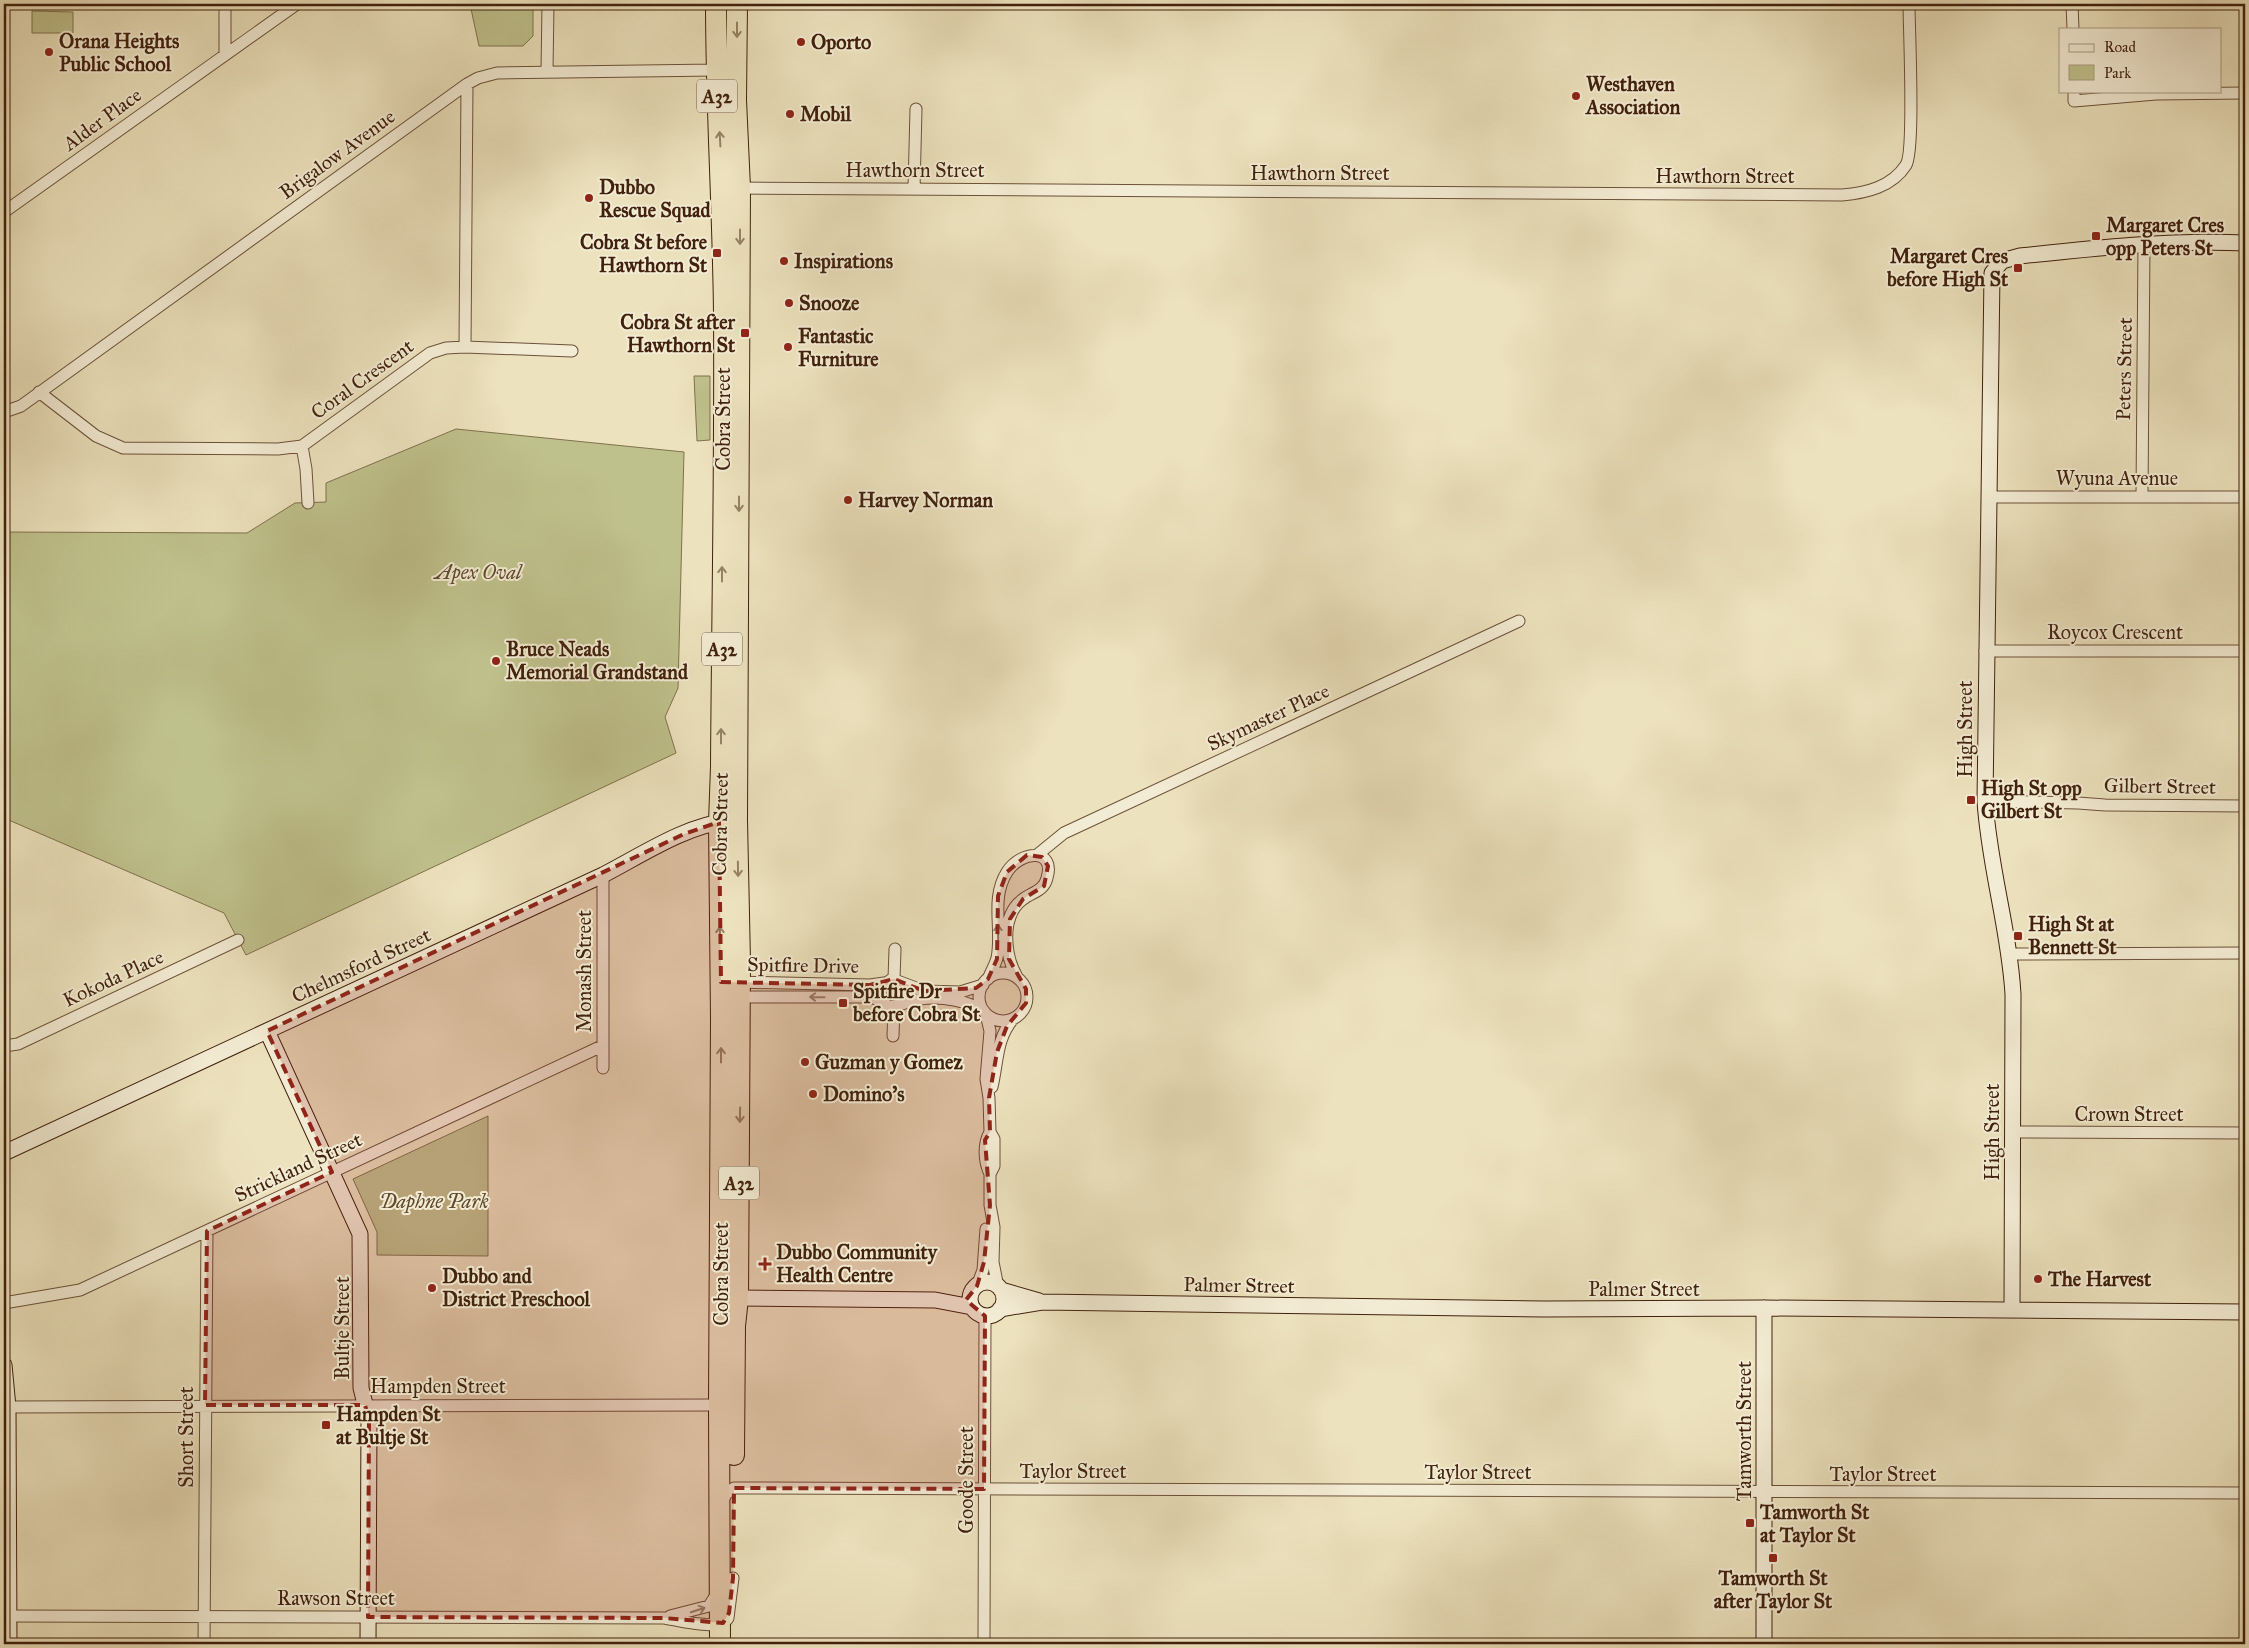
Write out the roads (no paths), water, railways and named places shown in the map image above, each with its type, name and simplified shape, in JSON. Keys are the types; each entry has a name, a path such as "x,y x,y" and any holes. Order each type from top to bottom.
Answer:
{"highway":[{"name":"Cobra Street","path":"716,4 716,70 731,188"},
{"name":"Cobra Street","path":"737,4 737,57 724,316 721,757 728,821 738,1298"},
{"name":"Cobra Street","path":"720,1644 720,1624 727,1582 734,1488 728,1332 731,990"},
{"path":"728,1332 725,1310 728,1304 738,1298"},
{"name":"Cobra Street","path":"728,1332 719,1405 721,1507 733,1644"},
{"path":"719,1405 730,1414 733,1426"}],"street":[{"path":"225,4 225,54"},
{"name":"Alder Place","path":"4,212 297,4"},
{"path":"547,71 548,4"},
{"name":"Hawthorn Street","path":"731,188 1857,194 1889,183 1908,163 1910,140 1909,4"},
{"path":"2072,4 2073,28"},
{"path":"716,70 737,57"},
{"name":"Brigalow Avenue","path":"4,412 21,406 467,84 478,78 497,74 547,71 716,70"},
{"path":"465,347 467,84"},
{"path":"2074,92 2074,101 2156,94 2245,93"},
{"path":"914,189 916,109"},
{"path":"2144,243 2206,241 2245,243"},
{"name":"High Street","path":"2012,1310 2013,994 2010,954 1986,827 1985,801 1985,651 1991,282 1995,267 2002,261 2020,256 2144,243"},
{"name":"Peters Street","path":"2142,496 2144,243"},
{"name":"Coral Crescent","path":"40,392 96,436 123,448 278,449 302,446 430,353 446,348 465,347 572,351"},
{"path":"302,446 306,469 308,503"},
{"name":"Wyuna Avenue","path":"1988,497 2245,497"},
{"name":"Skymaster Place","path":"985,982 998,953 998,896 1003,880 1016,861 1027,855 1037,855 1064,833 1519,621"},
{"name":"Roycox Crescent","path":"1985,651 2245,652"},
{"name":"Gilbert Street","path":"1985,801 2078,802 2105,805 2245,806"},
{"name":"Chelmsford Street","path":"4,1153 603,875 684,834 728,821"},
{"path":"989,1098 1000,1042 1007,1026 1019,1015 1026,1003 1026,989 1017,978 1009,959 1008,927 1013,910 1018,904 1038,891 1047,880 1048,866 1042,857 1037,855"},
{"name":"Monash Street","path":"603,875 603,1068"},
{"name":"Kokoda Place","path":"4,1046 18,1044 238,940"},
{"path":"892,1036 898,1006 907,997 894,982 895,949"},
{"path":"2010,954 2245,954"},
{"path":"972,1307 970,1297 983,1270 990,1205 990,1174 994,1166 994,1139 990,1132 989,1098 986,1079 990,1031 979,998 985,982 1002,973 1017,978"},
{"path":"894,982 880,992 882,1001 889,1007 914,1000 952,999 971,1004 999,1021 1013,1019"},
{"name":"Spitfire Drive","path":"731,990 870,985 894,982 924,991 953,992 965,991 985,982"},
{"name":"Spitfire Drive","path":"731,990 870,997 882,1001"},
{"name":"Bultje Street","path":"267,1031 360,1234 361,1388 369,1420 368,1644"},
{"name":"Strickland Street","path":"4,1303 80,1290 602,1046"},
{"name":"Crown Street","path":"2012,1132 2245,1133"},
{"path":"738,1298 935,1300 972,1307 985,1316 996,1313 1000,1310 1004,1299 999,1289 993,1262 994,1227 990,1205"},
{"name":"Short Street","path":"204,1644 207,1230"},
{"path":"935,1300 990,1283 999,1289"},
{"name":"Palmer Street","path":"999,1289 1042,1302"},
{"name":"Palmer Street","path":"1000,1310 1042,1302 1544,1309 1764,1308 2245,1312"},
{"name":"Tamworth Street","path":"1764,1308 1764,1644"},
{"name":"Goode Street","path":"984,1644 985,1316"},
{"path":"4,1365 8,1407 9,1644"},
{"name":"Hampden Street","path":"8,1407 719,1405"},
{"path":"721,1507 726,1494 734,1488"},
{"name":"Taylor Street","path":"734,1488 2245,1493"},
{"name":"Rawson Street","path":"664,1618 709,1606 727,1582"},
{"name":"Rawson Street","path":"9,1616 664,1618 703,1624 720,1624"}],"place":[{"name":"Oporto","path":"801,42"},
{"name":"Orana Heights Public School","path":"49,52"},
{"name":"Westhaven Association","path":"1576,96"},
{"name":"Mobil","path":"790,114"},
{"name":"Dubbo Rescue Squad","path":"589,198"},
{"name":"Margaret Cres opp Peters St","path":"2096,236"},
{"name":"Cobra St before Hawthorn St","path":"717,253"},
{"name":"Inspirations","path":"784,261"},
{"name":"Margaret Cres before High St","path":"2018,268"},
{"name":"Snooze","path":"789,303"},
{"name":"Cobra St after Hawthorn St","path":"745,333"},
{"name":"Fantastic Furniture","path":"788,347"},
{"name":"Harvey Norman","path":"848,500"},
{"name":"Bruce Neads Memorial Grandstand","path":"496,661"},
{"name":"High St opp Gilbert St","path":"1971,800"},
{"name":"High St at Bennett St","path":"2018,936"},
{"name":"Spitfire Dr before Cobra St","path":"843,1003"},
{"name":"Guzman y Gomez","path":"805,1062"},
{"name":"Domino's","path":"813,1094"},
{"name":"Dubbo Community Health Centre","path":"765,1264"},
{"name":"The Harvest","path":"2038,1279"},
{"name":"Dubbo and District Preschool","path":"432,1288"},
{"name":"Hampden St at Bultje St","path":"326,1425"},
{"name":"Tamworth St at Taylor St","path":"1750,1523"},
{"name":"Tamworth St after Taylor St","path":"1773,1558"}],"park label":[{"name":"Apex Oval","path":"478,572"},
{"name":"Daphne Park","path":"434,1201"}]}
